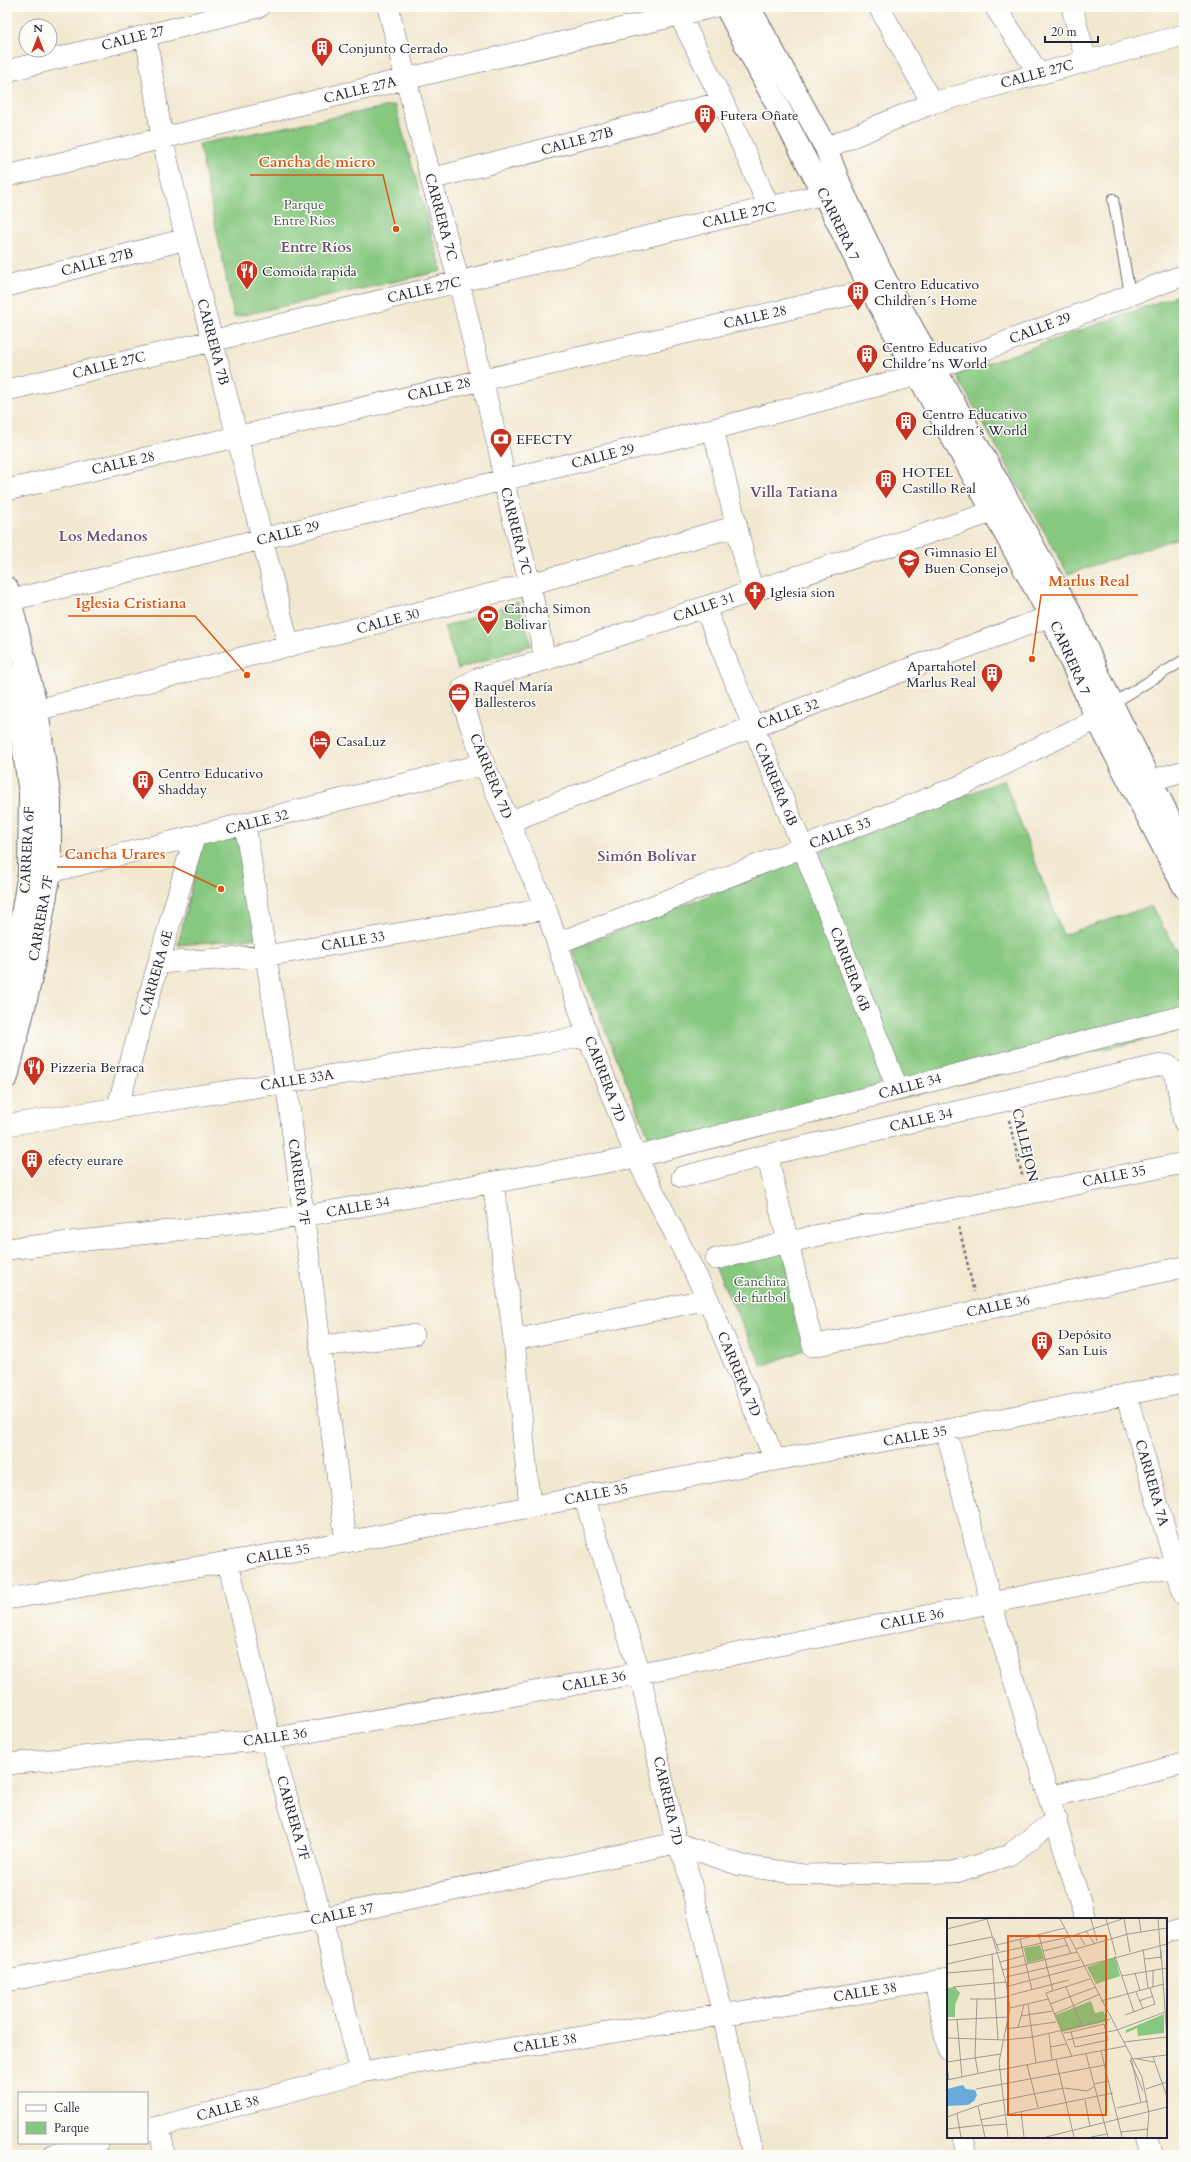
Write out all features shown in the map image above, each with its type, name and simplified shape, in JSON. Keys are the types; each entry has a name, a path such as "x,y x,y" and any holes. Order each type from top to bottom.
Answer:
{"main road":[{"name":"CARRERA 7","path":"726,7 833,193 886,281 992,512 1060,613"},
{"name":"CARRERA 7","path":"749,7 826,148 833,193 871,290 926,371 1060,613 1105,712 1141,783 1184,887"},
{"path":"9,594 21,716"},
{"path":"7,673 21,716"},
{"name":"CARRERA 6F","path":"21,716 40,873"},
{"name":"CARRERA 7","path":"1141,783 1184,847"},
{"name":"CARRERA 7F","path":"7,1077 17,978 40,873"},
{"path":"7,1006 17,978"}],"street":[{"name":"CALLE 27","path":"7,71 146,34 259,7"},
{"name":"CARRERA 7C","path":"388,7 431,179 459,282 501,459 503,480 530,584 545,660"},
{"name":"CALLE 27A","path":"7,176 406,79 680,16 713,7"},
{"path":"879,7 932,103"},
{"path":"995,7 1039,74"},
{"path":"1072,7 1086,61"},
{"path":"680,16 723,102 769,207"},
{"name":"CARRERA 7B","path":"146,34 162,138 289,647"},
{"name":"CALLE 27C","path":"826,148 932,103 1184,35"},
{"name":"CALLE 27B","path":"431,179 723,102"},
{"name":"CALLE 27C","path":"7,390 769,207 833,193"},
{"name":"CALLE 27B","path":"7,286 186,239"},
{"name":"CALLE 29","path":"9,594 263,539 713,429 926,371 1184,275"},
{"name":"CALLE 28","path":"7,490 871,290"},
{"path":"713,429 752,590"},
{"name":"CALLE 31","path":"463,688 476,679 545,660 705,608 752,590 992,512"},
{"name":"CALLE 30","path":"21,716 530,584 737,526"},
{"name":"CARRERA 6B","path":"705,608 752,727 803,848 898,1090"},
{"name":"CALLE 32","path":"509,822 752,727 1060,613"},
{"name":"CARRERA 7D","path":"463,688 463,704 484,764 546,909 588,1036 636,1157 708,1299 775,1460"},
{"name":"CALLE 33","path":"558,943 960,786 1105,712"},
{"name":"CALLE 32","path":"40,873 194,838 484,764"},
{"path":"1141,783 1184,771"},
{"name":"CARRERA 7F","path":"246,824 265,956 286,1082 346,1542"},
{"name":"CARRERA 6E","path":"117,1109 194,838"},
{"name":"CALLE 33","path":"159,963 265,956 546,909"},
{"name":"CALLE 34","path":"7,1249 304,1216 636,1157 1184,1016"},
{"name":"CALLE 33A","path":"7,1125 588,1036"},
{"name":"CALLE 34","path":"682,1177 767,1155 1161,1065 1167,1065 1175,1072 1184,1122"},
{"path":"767,1155 788,1242"},
{"name":"CALLE 35","path":"716,1259 788,1242 954,1207 1184,1163"},
{"path":"493,1182 514,1340 530,1507"},
{"name":"CALLE 36","path":"788,1242 812,1346 1184,1267"},
{"path":"514,1340 708,1299"},
{"path":"321,1346 413,1335"},
{"name":"CALLE 35","path":"7,1600 346,1542 775,1460 946,1430 1184,1383"},
{"name":"CARRERA 7A","path":"1126,1394 1184,1595"},
{"path":"946,1430 991,1603 1048,1797 1057,1819 1085,1918"},
{"name":"CARRERA 7D","path":"584,1497 640,1673 676,1843 685,1860 723,2015 752,2155"},
{"name":"CARRERA 7F","path":"228,1562 270,1739 322,1918 361,2072"},
{"name":"CALLE 36","path":"7,1764 270,1739 640,1673 1175,1566"},
{"path":"1048,1797 1184,1764"},
{"path":"676,1843 740,1865 804,1875 956,1872 1009,1855 1057,1819"},
{"name":"CALLE 37","path":"7,1981 322,1918 676,1843"},
{"path":"1167,1933 1184,1928"},
{"path":"941,1980 947,2040"},
{"name":"CALLE 38","path":"154,2128 361,2072 941,1980"},
{"path":"154,2128 164,2155"},
{"path":"963,2138 966,2155"},
{"path":"1147,2138 1152,2155"},
{"path":"52,2155 94,2144"}],"lane":[{"path":"1113,199 1130,294"},
{"path":"1105,712 1184,660"}],"path":[{"name":"CALLEJON","path":"1004,1101 1026,1193"},
{"path":"954,1207 978,1310"}],"green space":[{"name":"Parque Entre Rios","path":"395,105 442,271 234,317 199,144"},
{"path":"1184,293 1184,536 1068,574 956,375"},
{"name":"Cancha Simon Bolivar","path":"518,602 532,645 458,669 444,627"},
{"path":"1004,780 1063,935 1151,906 1184,962 1184,1030 657,1157 572,949"},
{"path":"244,833 258,938 178,945 202,840"},
{"name":"Canchita de futbol","path":"784,1251 807,1349 762,1366 715,1267"}],"place":[{"name":"Conjunto Cerrado","path":"322,68"},
{"name":"Futera Oñate","path":"705,134"},
{"name":"Cancha de micro","path":"396,229"},
{"name":"Comoida rapida","path":"247,290"},
{"name":"Centro Educativo Children´s Home","path":"858,312"},
{"name":"Centro Educativo Childre´ns World","path":"867,374"},
{"name":"Centro Educativo Children´s World","path":"906,442"},
{"name":"EFECTY","path":"501,458"},
{"name":"HOTEL Castillo Real","path":"886,500"},
{"name":"Gimnasio El Buen Consejo","path":"909,580"},
{"name":"Iglesia sion","path":"755,612"},
{"name":"Cancha Simon Bolivar","path":"488,636"},
{"name":"Marlus Real","path":"1032,659"},
{"name":"Iglesia Cristiana","path":"247,675"},
{"name":"Apartahotel Marlus Real","path":"992,694"},
{"name":"Raquel María Ballesteros","path":"459,714"},
{"name":"CasaLuz","path":"320,760"},
{"name":"Centro Educativo Shadday","path":"143,800"},
{"name":"Cancha Urares","path":"221,889"},
{"name":"Pizzeria Berraca","path":"34,1086"},
{"name":"efecty eurare","path":"32,1180"},
{"name":"Depósito San Luis","path":"1042,1362"}],"district":[{"name":"Entre Ríos","path":"316,247"},
{"name":"Villa Tatiana","path":"794,492"},
{"name":"Los Medanos","path":"103,536"},
{"name":"Simón Bolívar","path":"647,856"}]}
